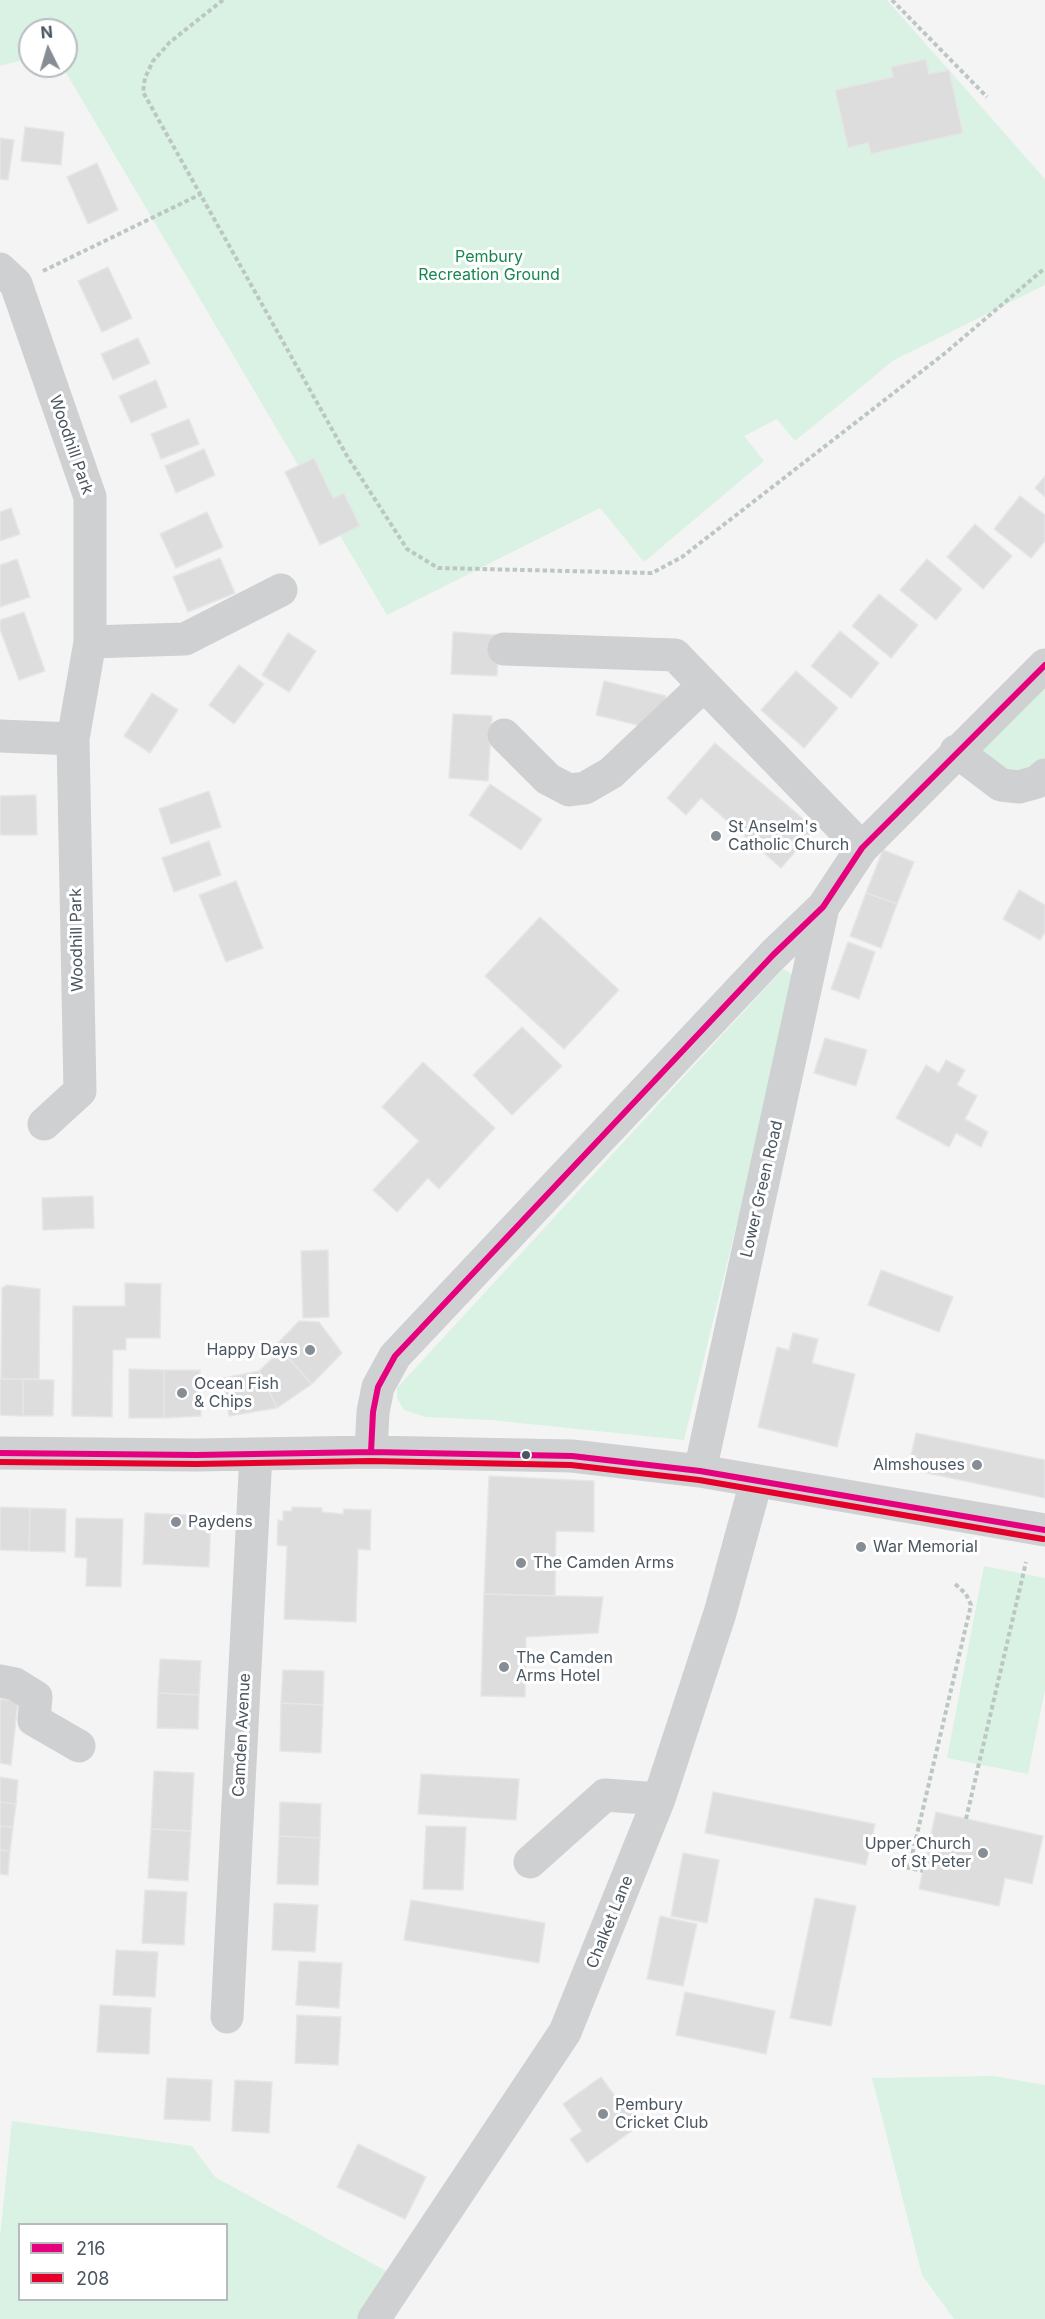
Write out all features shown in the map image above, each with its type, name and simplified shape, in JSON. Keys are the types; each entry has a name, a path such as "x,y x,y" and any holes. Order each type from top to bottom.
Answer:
{"street":[{"name":"Woodhill Park","path":"8,277 90,497 90,642 73,739 80,1091 44,1124"},
{"path":"90,642 185,639 281,590"},
{"path":"504,649 675,655 862,848"},
{"name":"Lower Green Road","path":"371,1452 373,1412 378,1387 395,1356 772,955 823,907 862,848 956,751 1045,665"},
{"path":"504,735 548,779 569,790 585,788 611,773 704,685"},
{"path":"0,736 73,739"},
{"path":"956,751 1001,785 1019,787 1037,782 1045,775"},
{"name":"Lower Green Road","path":"700,1471 823,907"},
{"path":"0,1453 371,1452 572,1456 700,1471 1045,1530"},
{"name":"Camden Avenue","path":"227,2017 256,1454"},
{"name":"Chalket Lane","path":"374,2319 564,2032 659,1799 720,1613 756,1482"},
{"path":"0,1681 15,1684 36,1697 34,1720 79,1746"},
{"path":"530,1862 604,1794 659,1799"}],"path":[{"path":"223,0 170,42 153,61 144,85 144,92 347,456 407,549 438,568 652,573 682,557 944,354 1045,268"},
{"path":"892,0 987,97"},
{"path":"8,277 201,194"},
{"path":"966,1819 1026,1562"},
{"path":"909,1868 971,1605 966,1594 954,1583"},
{"path":"891,1864 923,1871"}],"green space":[{"name":"Pembury Recreation Ground","path":"0,0 887,0 1045,179 1045,285 894,360 795,441 777,419 744,436 764,461 644,562 600,508 387,615 69,78 78,78 78,18 18,18 18,61 0,66"},
{"path":"1045,665 1045,775 1037,782 956,751"},
{"path":"783,969 797,977 684,1440 491,1420 426,1417 404,1410 397,1398 397,1388"},
{"path":"984,1566 1045,1578 1045,1690 1028,1774 947,1758"},
{"path":"993,2076 1045,2085 1045,2319 954,2319 922,2275 872,2078"},
{"path":"12,2121 192,2146 215,2177 399,2278 374,2319 0,2319 0,2237"}],"building":[{"path":"926,59 929,74 949,70 963,133 871,154 868,143 848,148 835,90 893,77 891,67"},
{"path":"25,127 64,132 61,165 21,161"},
{"path":"0,138 14,140 8,180 0,179"},
{"path":"97,163 118,210 88,224 67,177"},
{"path":"108,267 132,318 102,332 78,281"},
{"path":"138,338 150,363 113,380 101,354"},
{"path":"156,380 167,407 131,423 119,396"},
{"path":"189,419 199,444 161,459 151,434"},
{"path":"204,449 215,475 176,493 165,466"},
{"path":"314,458 333,498 344,493 360,526 320,545 285,472"},
{"path":"1045,476 1045,497 1035,488"},
{"path":"1020,496 1045,515 1045,541 1031,558 994,529"},
{"path":"11,508 20,534 0,541 0,512"},
{"path":"207,512 223,547 176,568 160,534"},
{"path":"975,524 1012,556 983,589 947,557"},
{"path":"220,558 235,593 188,612 173,577"},
{"path":"17,559 30,597 0,607 0,565"},
{"path":"927,559 962,589 936,620 900,590"},
{"path":"879,594 918,625 891,658 852,626"},
{"path":"24,612 45,671 19,680 0,629 0,620"},
{"path":"840,631 879,663 851,698 811,666"},
{"path":"453,632 499,635 497,676 451,674"},
{"path":"288,633 316,651 289,692 262,675"},
{"path":"239,665 264,684 234,724 209,705"},
{"path":"796,671 838,708 804,748 761,710"},
{"path":"604,681 666,696 658,730 596,715"},
{"path":"152,693 178,710 150,753 124,736"},
{"path":"453,714 492,716 488,781 449,778"},
{"path":"715,743 815,829 781,868 701,798 686,815 667,798"},
{"path":"490,784 542,819 521,850 469,815"},
{"path":"209,791 221,827 171,844 159,809"},
{"path":"36,795 37,835 0,835 0,796"},
{"path":"209,841 221,875 174,892 162,858"},
{"path":"883,850 914,862 897,904 866,893"},
{"path":"236,881 263,948 226,962 199,895"},
{"path":"1019,890 1045,905 1045,932 1040,940 1003,919"},
{"path":"866,893 897,904 881,948 850,936"},
{"path":"540,917 619,990 564,1049 485,976"},
{"path":"848,942 875,952 859,999 831,989"},
{"path":"522,1027 562,1066 512,1115 473,1075"},
{"path":"825,1038 867,1050 856,1086 814,1073"},
{"path":"946,1060 965,1070 957,1085 977,1096 965,1119 988,1132 981,1147 956,1133 949,1147 896,1118 926,1065 939,1073"},
{"path":"423,1062 495,1128 439,1189 428,1178 397,1212 373,1190 419,1141 382,1107"},
{"path":"93,1196 94,1228 43,1230 42,1198"},
{"path":"328,1250 329,1317 303,1318 301,1251"},
{"path":"881,1270 953,1297 939,1332 868,1305"},
{"path":"125,1283 161,1284 160,1338 126,1338 126,1350 113,1350 112,1417 72,1416 73,1306 125,1306"},
{"path":"7,1285 40,1289 39,1379 1,1379 2,1288"},
{"path":"299,1321 319,1322 342,1353 312,1384 276,1345"},
{"path":"793,1333 818,1339 812,1363 855,1374 837,1447 758,1427 777,1347 789,1350"},
{"path":"281,1350 312,1384 277,1408 259,1371"},
{"path":"129,1369 164,1370 164,1418 129,1418"},
{"name":"Ocean Fish & Chips","path":"164,1370 200,1370 201,1416 164,1418"},
{"path":"259,1371 277,1408 229,1416 223,1378"},
{"path":"0,1379 23,1379 23,1416 0,1415"},
{"path":"23,1379 54,1380 53,1416 23,1416"},
{"name":"Almshouses","path":"916,1433 1045,1460 1045,1498 908,1469"},
{"name":"The Camden Arms","path":"489,1476 594,1481 594,1532 556,1531 555,1596 484,1594"},
{"path":"0,1507 30,1508 29,1551 0,1550"},
{"path":"292,1507 322,1508 322,1512 343,1514 344,1509 371,1510 370,1550 358,1549 356,1622 284,1619 287,1546 277,1545 278,1520 283,1521 283,1511 292,1511"},
{"path":"30,1508 66,1509 65,1552 29,1551"},
{"path":"145,1513 211,1516 209,1567 143,1564"},
{"path":"76,1518 123,1519 121,1587 86,1586 87,1558 75,1557"},
{"name":"The Camden Arms Hotel","path":"484,1594 603,1597 598,1633 526,1637 525,1697 481,1696"},
{"path":"160,1659 201,1661 199,1695 158,1693"},
{"path":"283,1670 324,1671 323,1705 281,1703"},
{"path":"158,1693 199,1695 198,1729 157,1728"},
{"path":"0,1699 18,1701 11,1765 0,1763"},
{"path":"281,1703 323,1705 321,1753 280,1751"},
{"path":"154,1771 194,1773 191,1831 151,1829"},
{"path":"421,1774 519,1779 516,1820 418,1814"},
{"path":"0,1777 18,1780 16,1804 0,1802"},
{"path":"713,1792 875,1824 866,1865 705,1833"},
{"path":"0,1802 16,1804 13,1827 0,1826"},
{"path":"280,1802 321,1804 320,1838 279,1836"},
{"name":"Upper Church of St Peter","path":"936,1812 1043,1836 1032,1884 1005,1878 999,1906 919,1889"},
{"path":"0,1826 13,1827 10,1851 0,1850"},
{"path":"426,1826 466,1827 463,1890 423,1889"},
{"path":"151,1829 191,1831 188,1881 148,1878"},
{"path":"279,1836 320,1838 318,1885 277,1884"},
{"path":"0,1850 10,1851 8,1875 0,1874"},
{"path":"683,1853 719,1860 707,1923 671,1916"},
{"path":"145,1890 187,1892 184,1945 142,1943"},
{"path":"815,1898 856,1906 831,2026 790,2018"},
{"path":"411,1900 545,1923 539,1963 404,1940"},
{"path":"274,1903 318,1905 315,1952 272,1950"},
{"path":"660,1916 697,1924 683,1986 647,1979"},
{"path":"116,1950 158,1952 155,1997 113,1995"},
{"path":"299,1961 342,1963 339,2008 296,2005"},
{"path":"685,1992 775,2011 766,2054 676,2035"},
{"path":"100,2005 151,2008 149,2054 97,2052"},
{"path":"297,2015 341,2017 338,2065 295,2063"},
{"name":"Pembury Cricket Club","path":"601,2077 620,2103 626,2099 643,2123 587,2163 570,2139 582,2131 563,2104"},
{"path":"167,2078 212,2080 210,2121 164,2119"},
{"path":"235,2080 272,2082 269,2133 232,2131"},
{"path":"358,2144 426,2177 405,2219 337,2187"}],"transit line":[{"name":"216","path":"371,1452 373,1412 378,1387 395,1356 773,955 823,907 862,848 1045,665"},
{"name":"216","path":"0,1453 196,1455 371,1452 572,1456 700,1471 1045,1530"},
{"name":"208","path":"0,1462 196,1464 371,1461 571,1465 699,1480 1043,1539"}],"place":[{"name":"St Anselm's Catholic Church","path":"716,836"},
{"name":"Happy Days","path":"310,1350"},
{"name":"Ocean Fish & Chips","path":"182,1393"},
{"name":"Almshouses","path":"977,1465"},
{"name":"Paydens","path":"176,1522"},
{"name":"War Memorial","path":"861,1547"},
{"name":"The Camden Arms","path":"521,1563"},
{"name":"The Camden Arms Hotel","path":"504,1667"},
{"name":"Upper Church of St Peter","path":"983,1853"},
{"name":"Pembury Cricket Club","path":"603,2114"}]}
